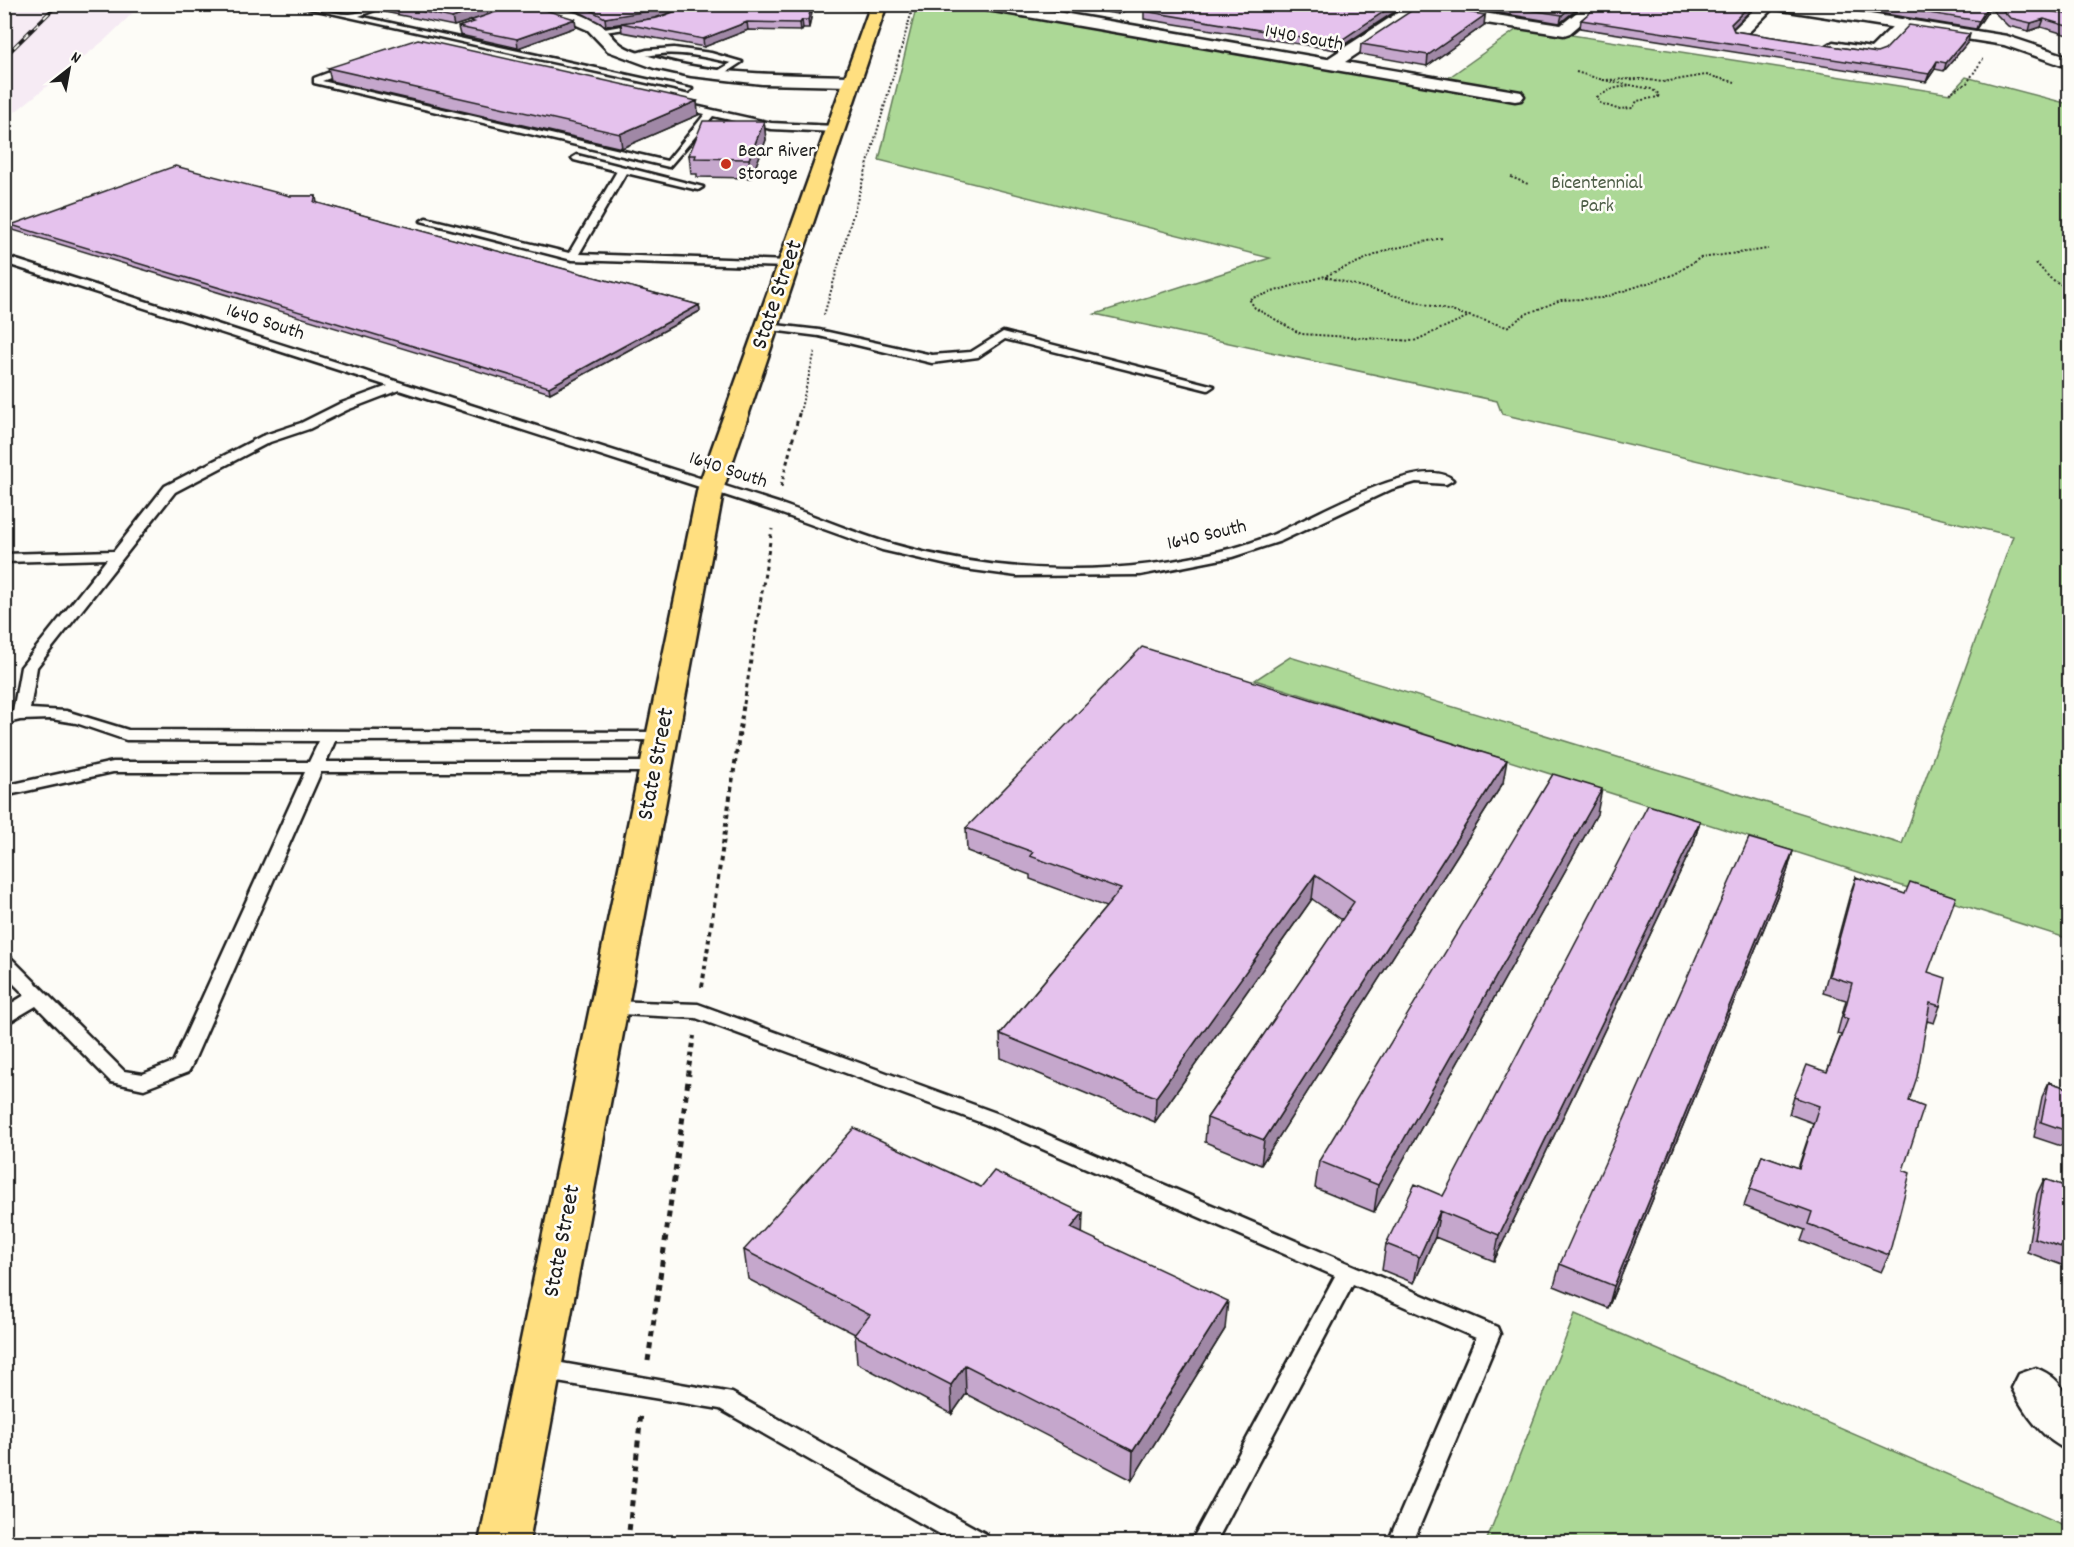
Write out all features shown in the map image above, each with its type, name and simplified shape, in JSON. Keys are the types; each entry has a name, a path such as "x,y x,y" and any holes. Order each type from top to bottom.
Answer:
{"main road":[{"name":"State Street","path":"504,1542 711,487 878,6"}],"street":[{"name":"1440 South","path":"981,4 1515,96"},
{"path":"1391,4 1419,6 1564,30 1598,4"},
{"path":"1762,36 1739,33 1770,4"},
{"path":"1776,4 2007,41 2070,63"},
{"path":"1330,64 1419,6"},
{"path":"517,7 568,15 597,31 614,48 654,63 762,79 851,81"},
{"path":"1110,27 1140,14"},
{"path":"1819,45 1875,53 1905,23"},
{"path":"2036,1388 2070,1430"}],"lane":[{"path":"293,4 688,88"},
{"path":"350,17 388,4"},
{"path":"813,4 878,6"},
{"path":"597,31 657,22"},
{"path":"439,36 459,29"},
{"path":"633,55 659,49 689,50 738,62 719,74"},
{"path":"355,66 324,76 317,80 318,83 669,164 711,113"},
{"path":"665,103 771,126 836,129"},
{"path":"577,158 698,187"},
{"path":"572,257 623,170"},
{"path":"426,222 572,257 789,264"},
{"name":"1640 South","path":"7,262 776,507 887,547 965,565 1017,572 1140,571 1232,553 1276,538 1387,486 1415,478 1446,480"},
{"path":"767,327 819,333 932,359 974,355 1003,335 1208,386"},
{"path":"21,714 29,667 170,489 266,439 304,426 342,407 399,386"},
{"path":"4,558 118,555"},
{"path":"4,719 21,714 67,714 126,735 329,736 659,752"},
{"path":"4,962 118,1077 144,1082 181,1067 329,736"},
{"path":"4,791 113,767 316,767 659,752"},
{"path":"4,1018 38,996"},
{"path":"609,1008 698,1011 992,1119 1489,1334 1401,1542"},
{"path":"1203,1542 1348,1272"},
{"path":"538,1369 724,1400 977,1542"}],"path":[{"path":"628,1542 644,1386 759,601 776,507 819,333 914,4"},
{"path":"1949,93 1967,83 1975,68 1989,55"},
{"path":"1576,72 1603,80 1630,85 1651,89 1659,94 1658,98 1638,101 1633,108 1623,110 1605,106 1597,100 1597,97 1612,89 1630,85"},
{"path":"1603,80 1641,79 1663,82 1706,75 1735,82"},
{"path":"1511,177 1528,184"},
{"path":"1442,238 1387,250 1325,276 1249,299 1255,308 1301,334 1360,339 1414,341 1469,316"},
{"path":"1325,276 1507,327 1526,314 1561,300 1602,298 1675,274 1700,258 1768,249"},
{"path":"2036,263 2050,278 2070,290"}],"shaded area":[{"path":"5,4 141,5 106,39 5,120"}],"green space":[{"name":"Bicentennial Park","path":"917,4 953,5 1434,88 1520,27 1950,94 1966,77 2069,104 2069,939 1255,680 1290,657 1902,844 2013,536 1502,414 1497,401 1095,314 1270,258 879,160"},
{"path":"1575,1314 2069,1527 2069,1542 1486,1542"}],"building":[{"path":"388,4 493,4 452,18"},
{"path":"519,4 575,19 517,39 458,27 474,22 470,21"},
{"path":"579,4 670,4 655,10 605,18"},
{"path":"696,4 812,4 808,20 802,20 800,23 747,22 703,39 621,23 657,18"},
{"path":"1102,4 1124,4 1118,7"},
{"path":"1156,4 1395,4 1337,43 1144,11"},
{"path":"1492,4 1575,4 1562,15"},
{"path":"1600,4 1751,4 1731,24 1734,31 1877,53 1885,50 1909,25 1970,34 1946,63 1937,61 1929,74 1581,20"},
{"path":"1872,4 1990,4 1979,21"},
{"path":"1997,4 2028,4 2027,6 2070,15 2070,27 2044,19 2031,23 2010,18"},
{"path":"1420,5 1485,15 1428,55 1361,44"},
{"path":"418,39 697,101 620,134 328,68"},
{"path":"703,121 764,121 749,159 695,158 696,155 689,155"},
{"path":"175,166 290,196 316,196 314,202 699,305 549,387 11,225"},
{"path":"1142,647 1507,760 1264,1140 1207,1118 1354,902 1315,875 1156,1097 1000,1034 1121,889 1030,856 1033,852 966,828"},
{"path":"1553,774 1602,789 1378,1185 1319,1161"},
{"path":"1648,805 1700,821 1499,1235 1440,1211 1419,1257 1386,1244 1415,1184 1443,1196"},
{"path":"1749,838 1793,851 1614,1286 1560,1264"},
{"path":"1856,877 1905,894 1910,882 1956,897 1928,972 1946,978 1940,1006 1930,1003 1917,1077 1909,1101 1924,1107 1903,1170 1910,1173 1889,1255 1808,1224 1812,1212 1750,1189 1762,1155 1799,1168 1819,1106 1794,1097 1807,1065 1827,1072 1848,1019 1843,1017 1852,983 1829,976"},
{"path":"2049,1082 2070,1089 2070,1132 2041,1122"},
{"path":"854,1128 981,1187 994,1171 1083,1213 1071,1228 1228,1301 1133,1451 965,1365 951,1385 854,1335 870,1315 744,1250"},
{"path":"2044,1179 2070,1188 2070,1250 2034,1238"}],"railway":[{"path":"4,57 58,4"}],"place":[{"name":"Bear River Storage","path":"726,164"}]}
